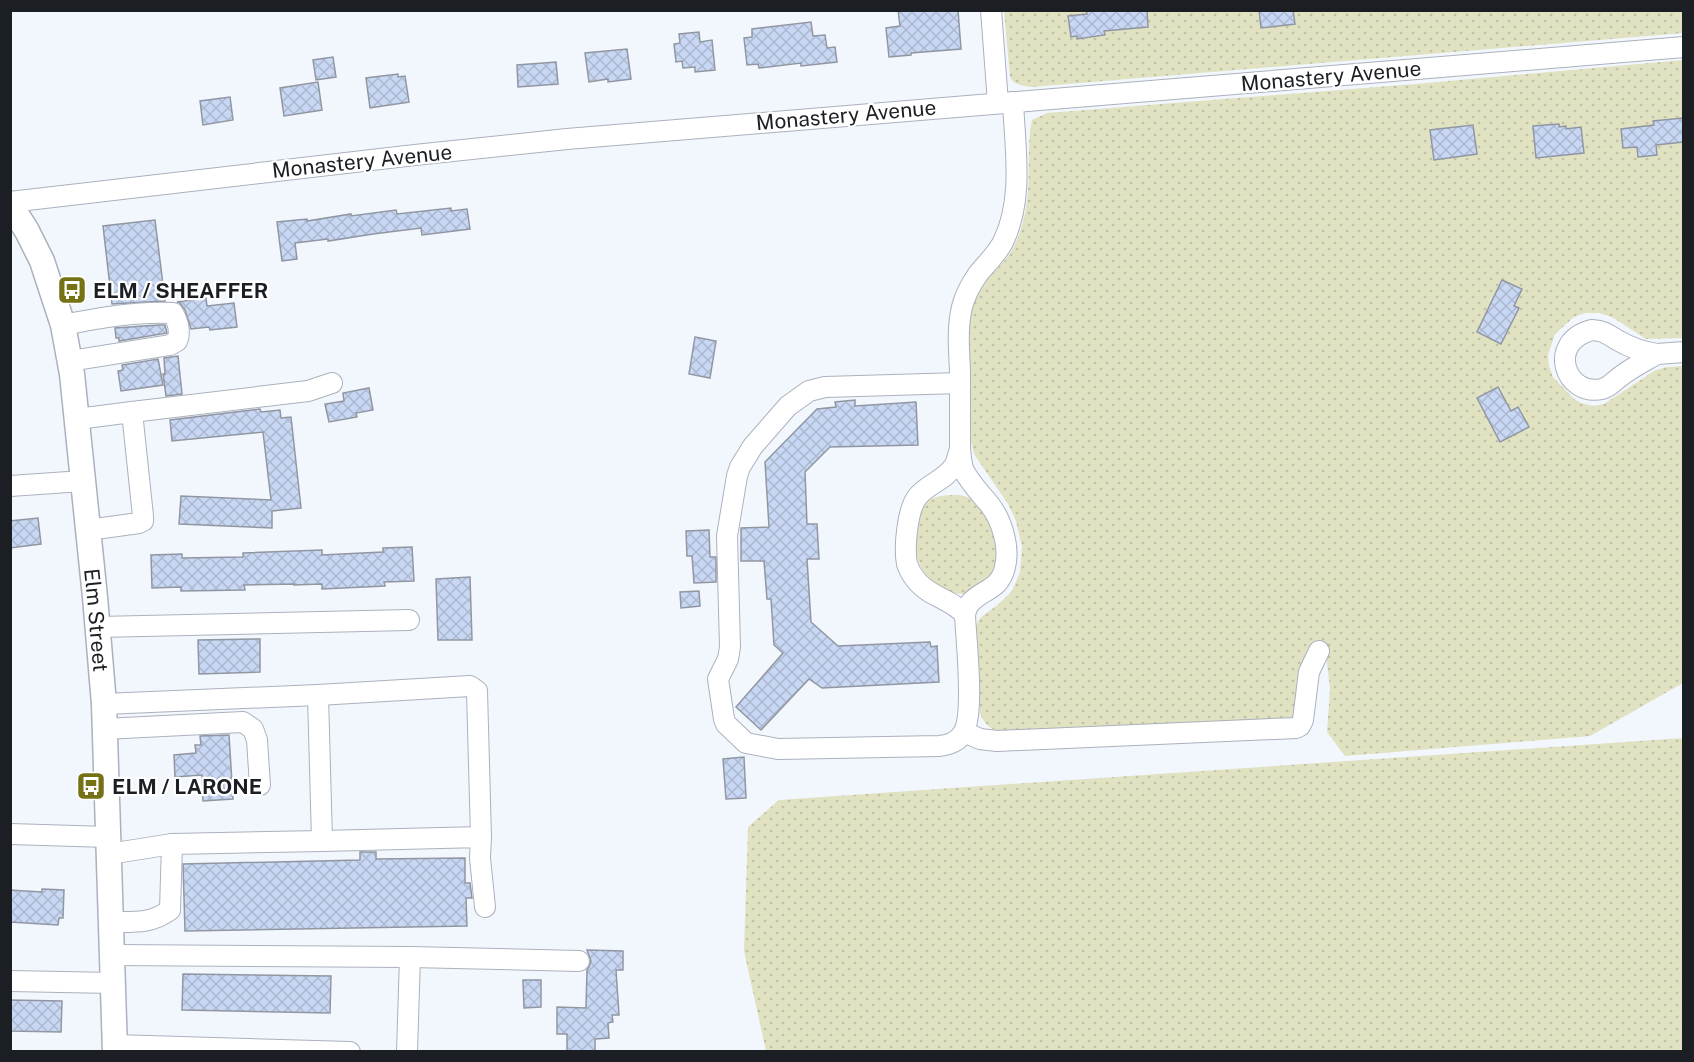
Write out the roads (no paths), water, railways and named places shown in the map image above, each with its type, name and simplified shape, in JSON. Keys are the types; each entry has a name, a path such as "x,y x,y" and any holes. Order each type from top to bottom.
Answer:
{"main road":[{"name":"Elm Street","path":"10,203 42,261 63,325 70,361 104,704 115,1048"}],"street":[{"path":"960,383 817,389 801,396 788,406 745,458 737,476 727,528 730,647 718,685 726,724 746,743 778,749 939,746 951,744 964,732 970,712 965,615 972,600 994,586 1002,577 1006,566 1006,549 999,520 966,474 960,449 960,383 959,329 963,304 976,276 1004,242 1015,205 1017,181 991,10"},
{"name":"Monastery Avenue","path":"10,203 510,144 1683,47"},
{"path":"63,325 99,318 158,312 173,313 177,319 179,337 171,345 70,361"},
{"path":"1657,354 1683,352"},
{"path":"77,419 308,391 332,383"},
{"path":"88,530 143,521 132,412"},
{"path":"960,449 955,465 947,474 922,491 913,504 909,519 906,554 909,568 917,582 933,594 959,607 965,615"},
{"path":"10,486 83,481"},
{"path":"98,627 409,620"},
{"path":"964,732 987,741 997,741 1296,728 1303,720 1309,672 1319,651"},
{"path":"104,704 470,686 477,691 480,858 485,906"},
{"path":"318,695 322,841"},
{"path":"104,729 243,722 253,729 257,740 260,785"},
{"path":"10,834 108,845 481,837"},
{"path":"111,922 143,922 170,910 172,844"},
{"path":"112,955 410,957 579,961"},
{"path":"407,1052 410,957"},
{"path":"10,981 113,983"},
{"path":"115,1048 350,1052"}],"place":[{"name":"ELM / SHEAFFER","path":"72,290"},
{"name":"ELM / LARONE","path":"91,786"}]}
